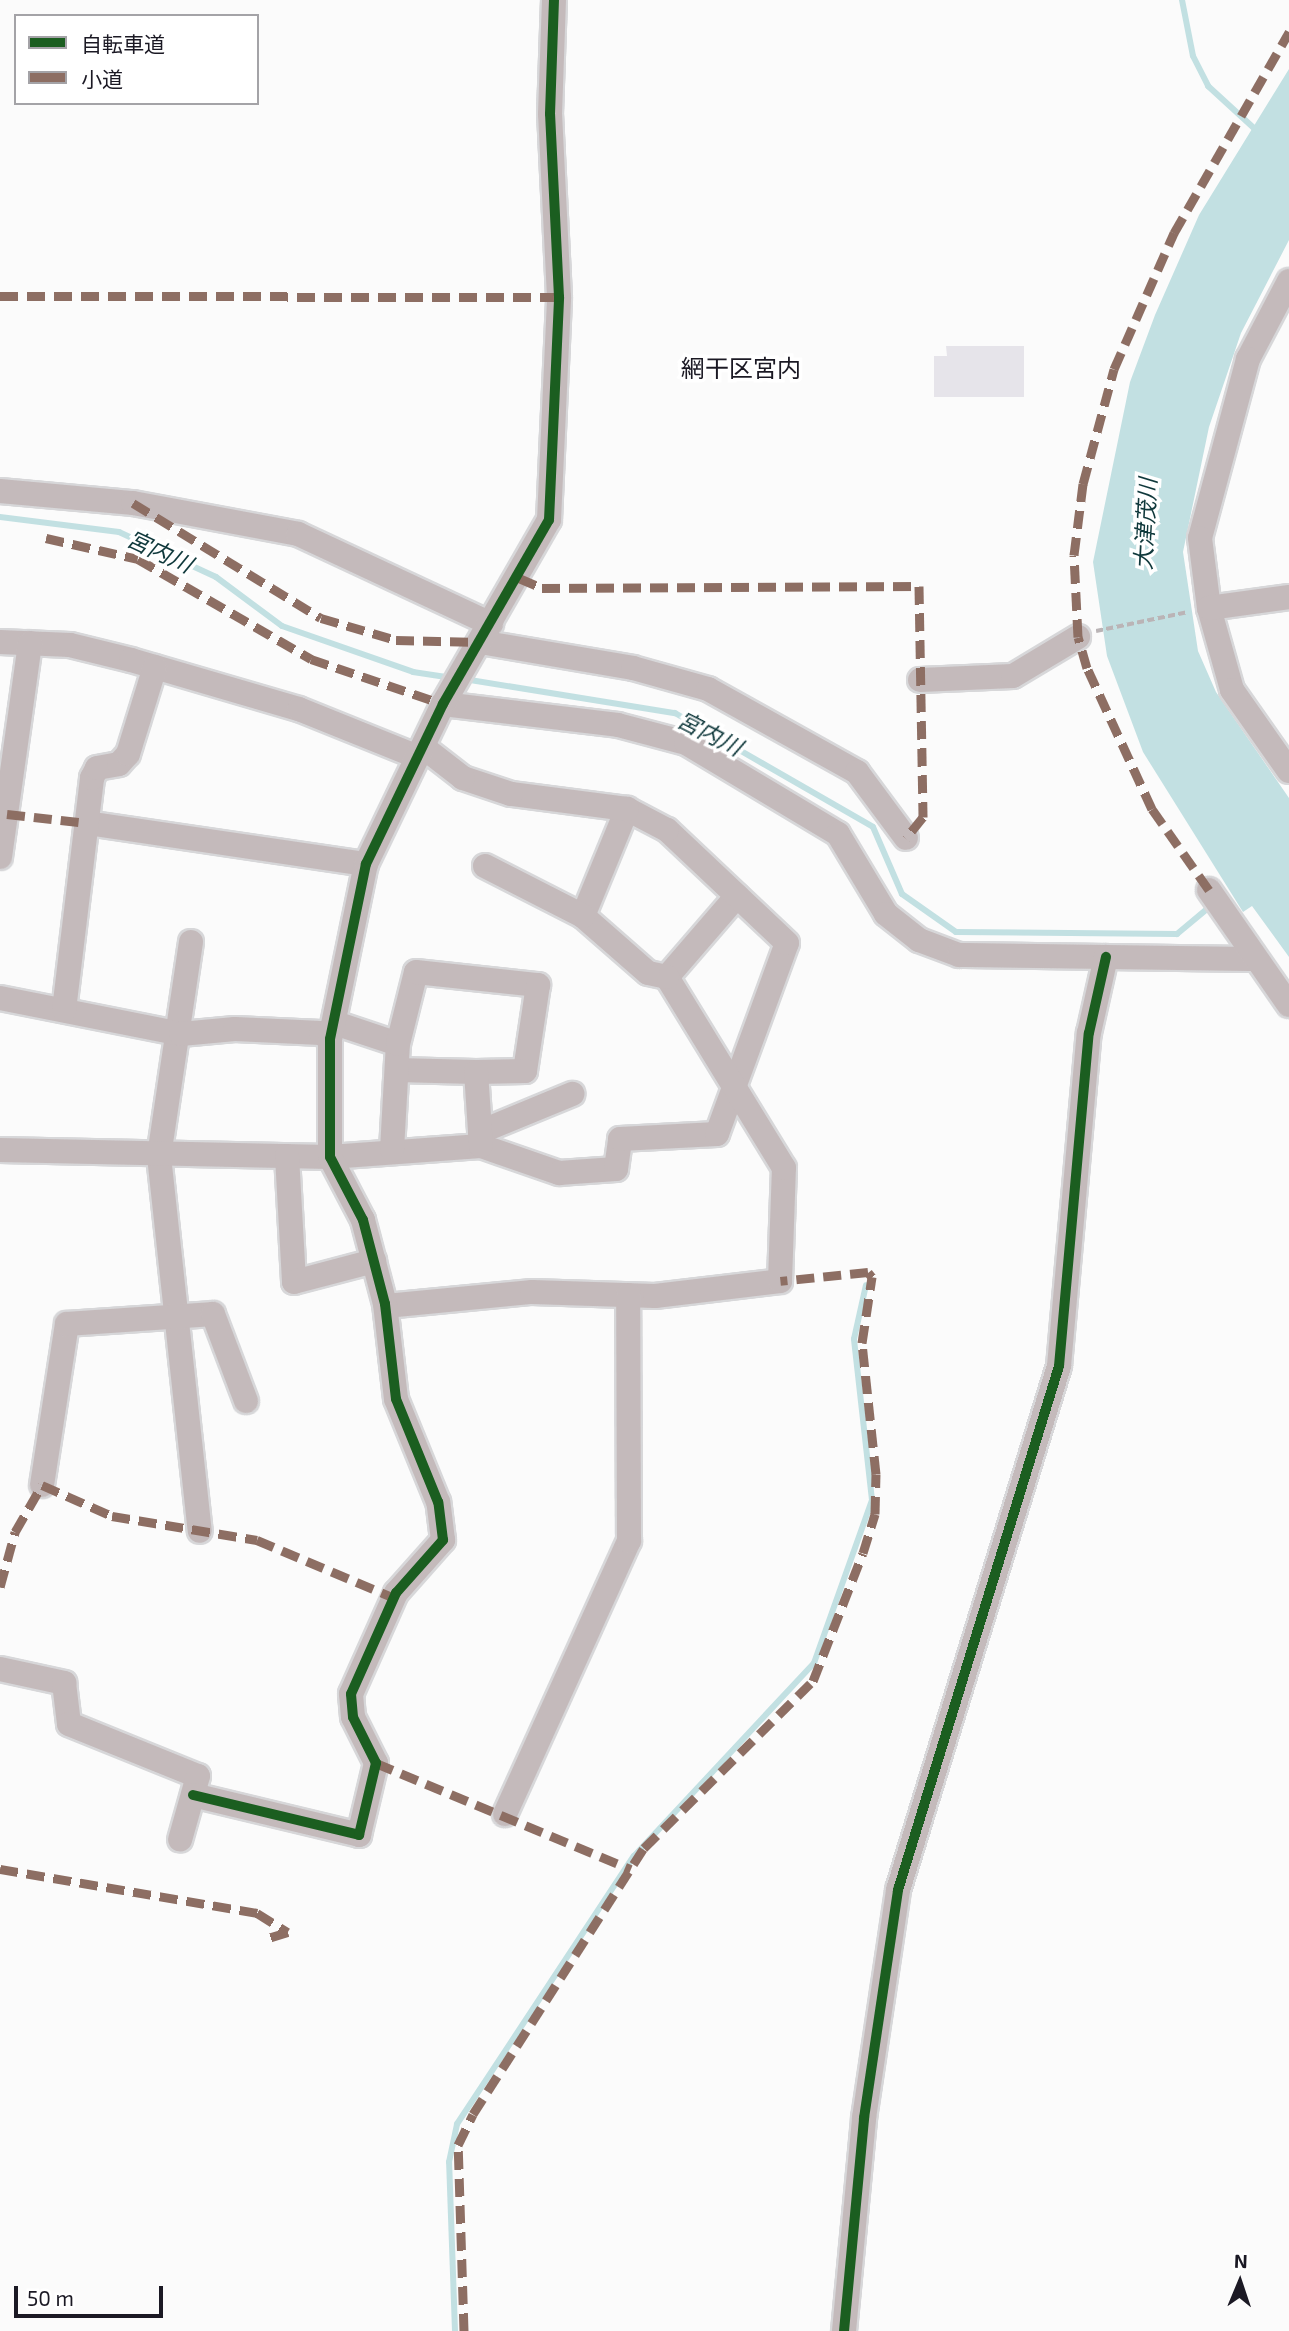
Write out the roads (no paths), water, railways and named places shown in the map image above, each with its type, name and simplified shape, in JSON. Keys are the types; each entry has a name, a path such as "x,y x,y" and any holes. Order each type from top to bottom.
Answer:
{"street":[{"path":"193,1795 359,1835 376,1763 353,1717 351,1694 396,1593 443,1540 438,1502 396,1399 386,1306 363,1220 330,1157 333,1031 366,864 443,704 550,520 559,297 550,114 554,0"},
{"path":"1289,281 1248,359 1219,449 1200,538 1203,609 1232,690 1289,771"},
{"path":"0,491 133,503 298,534 485,633 633,668 708,690 857,772 906,838"},
{"path":"1203,609 1289,597"},
{"path":"920,680 1013,676 1082,635"},
{"path":"0,642 70,645 155,667 299,709 421,752 463,778 511,794 627,809 667,830 788,943 737,1087 717,1134 620,1139 616,1169 559,1174 480,1139"},
{"path":"0,857 30,643"},
{"path":"64,1010 92,778 97,768 119,764 128,754 155,667"},
{"path":"443,704 618,725 686,743 838,834 887,914 919,940 959,955 1255,959"},
{"path":"583,916 627,809"},
{"path":"87,822 366,864"},
{"path":"386,1306 532,1292 628,1295 780,1281 784,1168 667,976 648,973 583,916 485,866"},
{"path":"1209,890 1236,925 1255,959 1289,1005"},
{"path":"667,976 737,896"},
{"path":"191,942 181,1034 159,1156 200,1531"},
{"path":"844,2331 864,2118 898,1889 1059,1366 1088,1033 1106,957"},
{"path":"392,1150 398,1044 416,972 538,985 525,1071 397,1070"},
{"path":"0,998 181,1034 214,1028 321,1033 333,1031 398,1044"},
{"path":"476,1072 480,1139"},
{"path":"0,1150 159,1156 330,1157 480,1139 572,1094"},
{"path":"286,1156 294,1282 374,1261"},
{"path":"505,1814 629,1541 628,1295"},
{"path":"42,1485 67,1324 213,1314 246,1401"},
{"path":"0,1669 64,1683 69,1724 198,1776 180,1840"}],"water":[{"name":"大津茂川","path":"1289,69 1289,240 1241,333 1209,427 1183,552 1198,651 1216,692 1289,798 1289,957 1252,906 1243,912 1143,752 1107,656 1093,562 1130,382 1155,315 1199,215"}],"waterway":[{"path":"1182,0 1193,56 1208,86 1255,129"},
{"name":"宮内川","path":"0,517 119,532 216,577 282,626 413,672 453,678"},
{"name":"宮内川","path":"464,679 675,713 873,827 902,894 956,932 1177,934 1213,904"},
{"path":"455,2331 449,2162 457,2124 634,1856 814,1663 872,1500 854,1339 866,1285"}],"district":[{"name":"網干区宮内","path":"741,368"}]}
